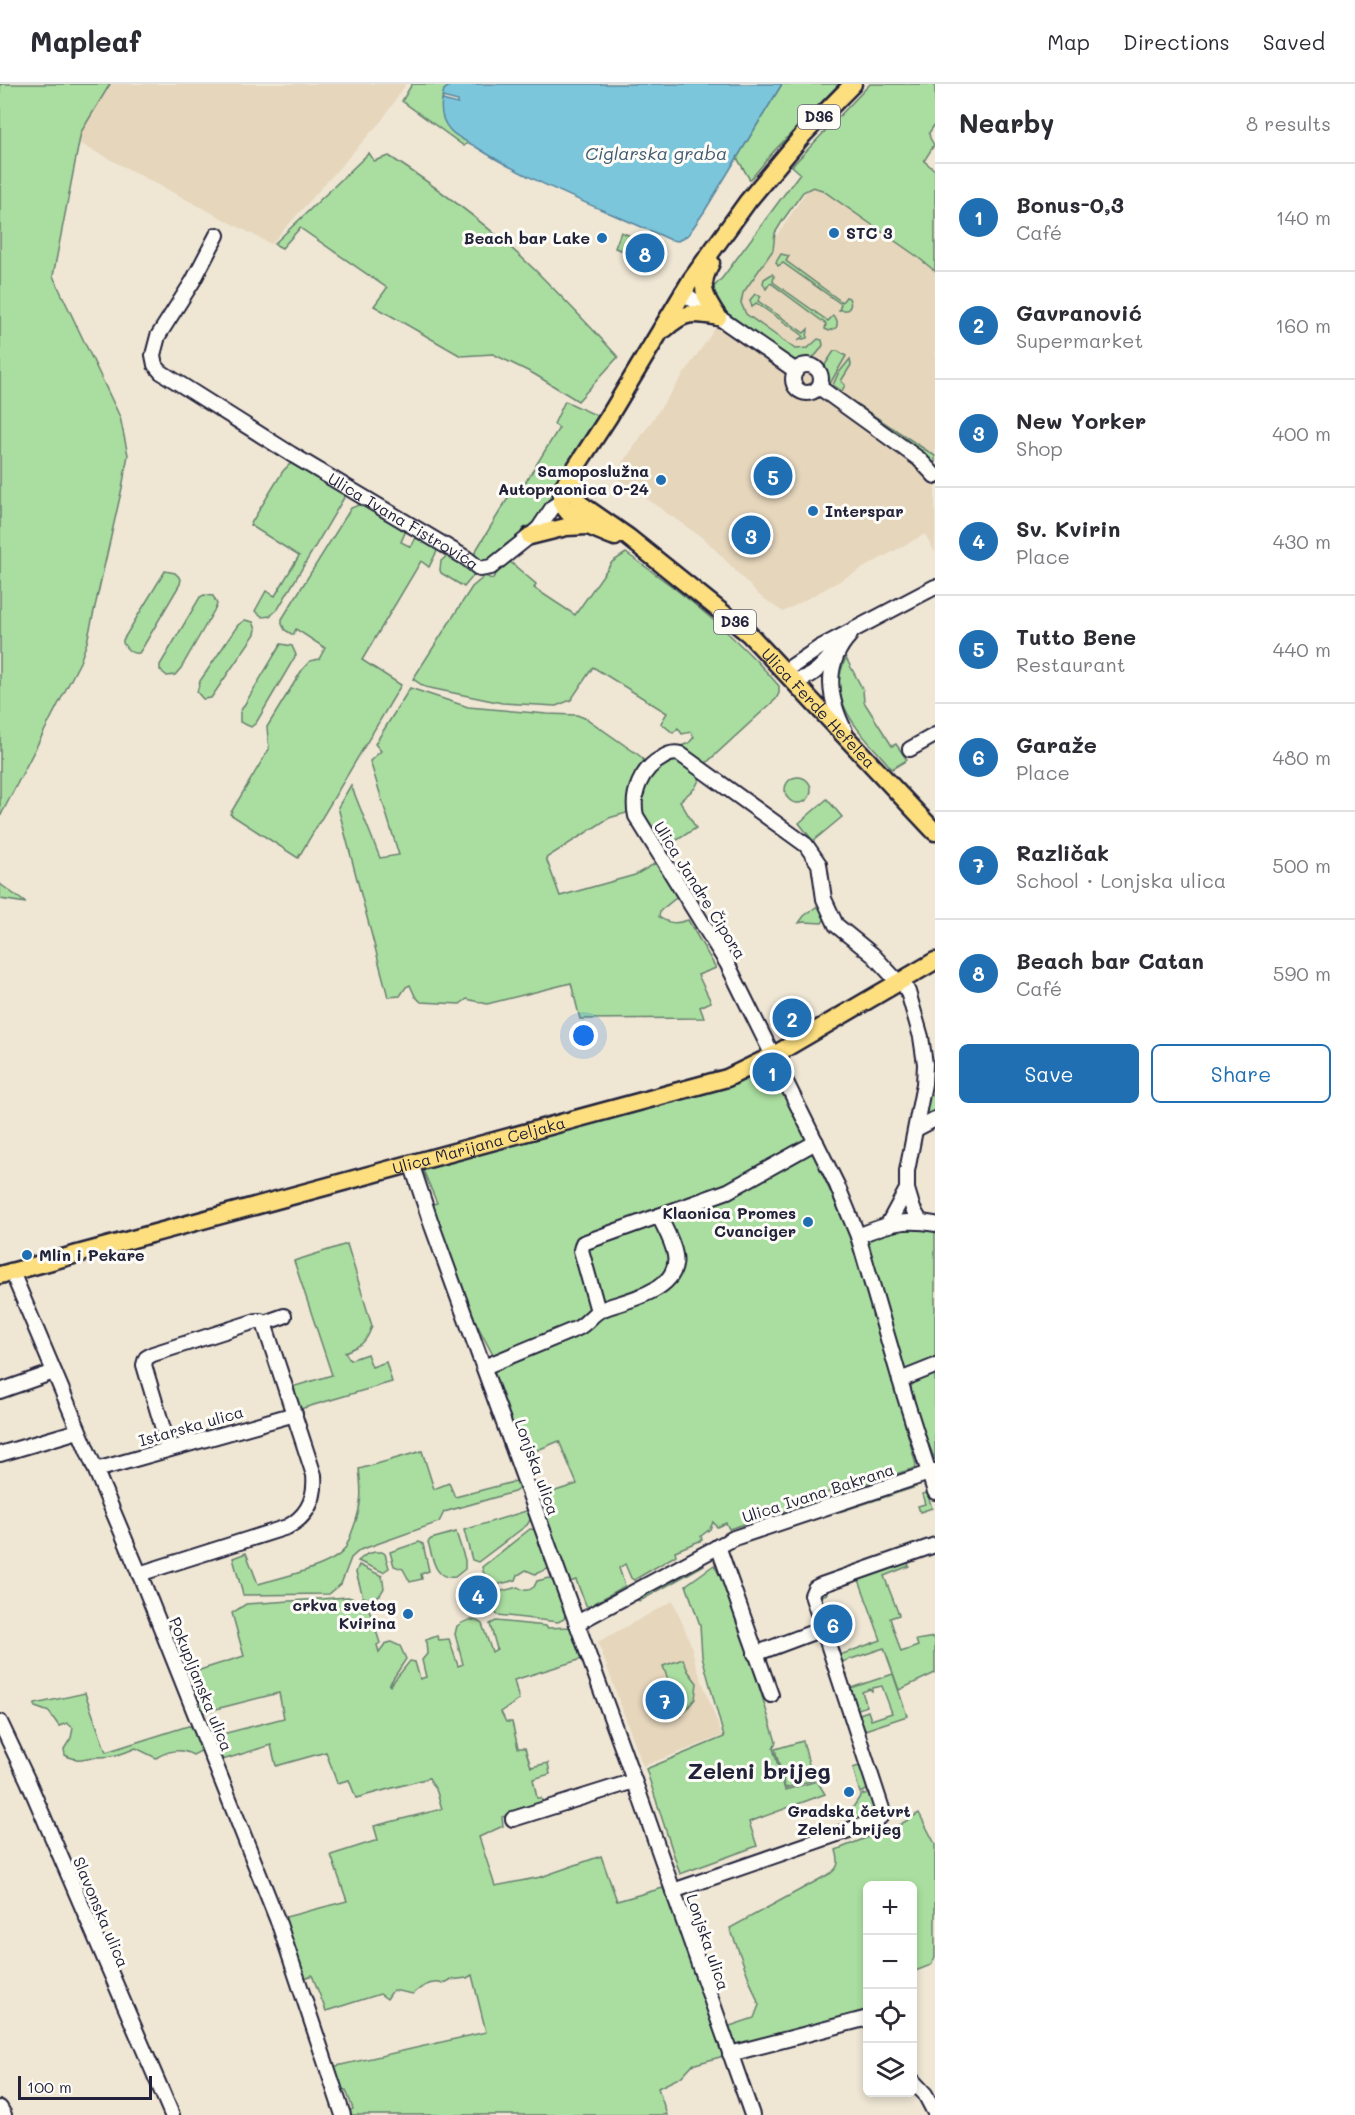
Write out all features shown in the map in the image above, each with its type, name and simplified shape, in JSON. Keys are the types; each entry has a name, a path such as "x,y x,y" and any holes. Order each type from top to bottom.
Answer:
{"main road":[{"name":"Ulica Ivana Fistrovića","path":"561,502 563,487 577,469 682,292 721,237 803,135 853,84"},
{"path":"718,317 707,301 703,285 721,237"},
{"path":"652,342 671,323 684,315 699,313 718,317"},
{"path":"561,502 579,503 573,489 577,469"},
{"name":"Ulica Ferde Hefelea","path":"561,502 567,512 640,549"},
{"name":"Ulica Ferde Hefelea","path":"579,503 628,537 640,549 732,619 789,675 935,832"},
{"path":"530,536 566,527 591,526"},
{"name":"Ulica Marijana Celjaka","path":"6,1274 727,1078 774,1055 935,961"}],"street":[{"name":"Ulica Ivana Fistrovića","path":"217,235 193,280 158,336 153,355 155,365 160,372 291,454 466,558 480,569 491,567 530,536 539,528 553,507 561,502"},
{"path":"682,292 796,371 804,366 816,368 821,377 819,387 919,459 935,476"},
{"path":"856,629 810,675 801,679 789,675 809,654 856,629 935,587"},
{"path":"842,644 833,664 831,693 836,713 848,737"},
{"path":"910,749 935,735"},
{"name":"Ulica Jandre Čipora","path":"900,982 873,955 836,925 824,899 819,864 806,844 710,774 675,753 655,762 644,774 636,797 636,816 724,956 837,1185 858,1236 900,1380 932,1472 935,1492"},
{"path":"900,982 908,992 921,1037 929,1088 916,1129 907,1171 907,1189 913,1209 920,1221"},
{"path":"916,1129 935,1119"},
{"path":"598,1311 581,1250 581,1245 586,1241 728,1191 816,1142"},
{"name":"Lonjska ulica","path":"411,1163 634,1780 752,2115"},
{"path":"888,1224 907,1189"},
{"path":"484,1367 584,1325 598,1311 646,1294 661,1285 671,1273 675,1253 659,1216"},
{"path":"858,1236 899,1221 935,1224"},
{"name":"Pokupljanska ulica","path":"6,1274 54,1372 96,1470 279,1924 343,2115"},
{"path":"168,1449 144,1365 146,1358 256,1321 264,1323 284,1316"},
{"path":"139,1575 287,1527 304,1514 314,1496 315,1475 264,1323"},
{"path":"900,1380 935,1366"},
{"path":"0,1392 54,1372"},
{"name":"Istarska ulica","path":"96,1470 295,1414"},
{"path":"0,1454 78,1431"},
{"name":"Ulica Ivana Bakrana","path":"577,1623 734,1538 932,1472"},
{"path":"673,1891 875,1821 881,1816 882,1809 811,1597 815,1588 935,1545"},
{"path":"718,1546 771,1695"},
{"path":"755,1654 822,1629"},
{"name":"Slavonska ulica","path":"0,1722 28,1781 172,2115"},
{"path":"513,1819 634,1780"},
{"path":"730,2054 863,2019"},
{"path":"917,2085 925,2094 935,2114"},
{"path":"0,2108 4,2115"}],"shaded area":[{"path":"110,84 406,84 382,120 271,244 79,143 81,132"},
{"path":"812,183 935,269 935,552 925,534 783,612 759,595 707,541 614,476"},
{"path":"673,1601 690,1642 722,1736 643,1766 598,1642"}],"green space":[{"path":"0,84 110,84 81,132 53,276 120,417 128,455 87,642 80,662 0,817"},
{"path":"412,84 452,84 444,90 443,115 453,132 468,142 464,146 402,101"},
{"path":"782,84 839,84 774,151 750,180 737,158"},
{"path":"870,84 935,84 935,124 929,133 934,145 924,161 935,170 935,271 822,190 813,187 803,192 775,233 773,250 743,293 741,303 746,314 795,349 808,348 818,339 822,340 823,345 814,356 803,363 793,364 716,304 711,290 800,173 792,166"},
{"path":"369,153 374,161 389,156 446,195 482,224 535,270 618,357 578,401 534,374 493,354 461,356 374,306 387,288 300,228 282,248 274,244"},
{"path":"621,232 640,240 634,255 615,248"},
{"path":"781,254 789,256 786,261 842,302 846,297 849,298 851,304 849,309 839,310 841,304 783,263 778,266 776,262"},
{"path":"772,274 773,282 828,321 833,316 835,317 836,328 829,331 825,329 826,324 772,284 770,283 766,289 764,279"},
{"path":"755,294 761,296 758,301 804,333 808,329 807,338 799,340 803,336 800,333 756,303 752,307 750,300"},
{"path":"834,351 846,356 828,387 823,368"},
{"path":"850,359 851,365 841,381 845,385 842,391 833,385 838,374"},
{"path":"835,390 935,456 935,471"},
{"path":"565,401 598,416 537,520 501,553 485,562 478,561 475,552 516,485 522,488 559,428 554,424"},
{"path":"293,461 345,492 345,496 278,609 270,616 263,617 255,611 266,591 275,596 299,556 250,525 283,471"},
{"path":"366,502 407,528 401,542 411,547 419,532 435,545 437,551 429,567 421,561 362,660 401,685 298,858 230,814 269,749 267,727 302,670 310,661 319,659 325,648 296,629 293,635 285,630 282,619 351,508"},
{"path":"626,553 707,615 745,649 779,686 776,699 704,765 686,754 681,746 689,743 694,737 691,732 682,734 678,728 673,733 661,723 667,713 593,667 571,700 556,706 502,703 425,687 413,679 472,587 485,576 492,579 508,560 536,584 534,588 575,615 612,562"},
{"path":"449,554 475,571 464,587 441,573 441,561"},
{"path":"165,571 175,573 181,579 180,584 139,653 131,652 123,640"},
{"path":"213,596 216,607 181,668 175,675 167,676 160,670 160,665 200,597"},
{"path":"245,620 253,622 256,629 255,634 211,698 203,699 197,692 200,681 238,625"},
{"path":"281,644 292,646 296,655 256,723 251,727 240,722 240,712"},
{"path":"846,658 863,690 864,702 892,746 896,744 907,760 892,769 850,718 843,704 840,674"},
{"path":"410,688 468,707 577,715 587,719 640,756 645,762 630,812 609,818 546,858 560,896 635,875 656,863 677,897 660,911 659,917 673,923 688,920 716,968 698,975 711,1002 700,1007 704,1018 580,1019 571,983 487,1004 467,999 460,1004 421,1002 410,985 400,996 388,997 338,807 351,785 380,858 399,855 370,761 381,751 375,744"},
{"path":"677,758 701,776 695,788 680,801 696,828 660,851 651,838 638,802 641,789 655,766"},
{"path":"798,777 807,781 811,790 807,799 798,803 789,799 785,790 789,781"},
{"path":"827,799 842,817 813,841 799,823"},
{"path":"0,884 26,903 0,899"},
{"path":"816,907 822,908 826,917 822,923 799,923 804,916"},
{"path":"770,1065 804,1133 847,1229 883,1343 915,1468 833,1494 829,1492 806,1499 806,1504 729,1529 726,1523 717,1527 713,1522 710,1529 701,1536 702,1540 675,1551 675,1556 634,1580 625,1564 619,1568 625,1586 588,1607 576,1580 567,1583 537,1497 577,1484 559,1441 521,1457 495,1383 494,1357 463,1298 430,1205 437,1203 423,1170"},
{"path":"927,1095 935,1097 935,1116 922,1119"},
{"path":"935,1227 935,1362 911,1372 903,1371 864,1238 885,1228"},
{"path":"347,1244 372,1326 363,1343 345,1352 350,1360 367,1354 372,1367 386,1362 392,1382 300,1409 292,1387 332,1375 294,1261"},
{"path":"935,1372 935,1460 910,1397 911,1386 920,1378"},
{"path":"422,1451 434,1489 449,1483 455,1497 517,1481 520,1488 514,1492 444,1512 439,1522 360,1550 351,1558 341,1584 329,1594 243,1595 233,1558 246,1553 258,1584 328,1562 344,1550 356,1521 361,1485 359,1469"},
{"path":"915,1484 916,1487 842,1511 844,1508"},
{"path":"927,1493 932,1508 920,1512 918,1506 925,1504 922,1494"},
{"path":"529,1511 532,1517 527,1525 478,1562 472,1560 464,1530"},
{"path":"530,1529 536,1530 549,1565 548,1569 535,1574 526,1570 518,1575 516,1580 496,1585 489,1576 484,1574 482,1567"},
{"path":"456,1532 465,1560 465,1569 455,1577 448,1577 436,1567 428,1542 431,1539"},
{"path":"419,1542 423,1544 429,1571 421,1574 422,1579 410,1582 403,1569 394,1566 390,1552"},
{"path":"375,1552 385,1554 389,1568 383,1572 358,1561 367,1554"},
{"path":"907,1559 909,1566 884,1576 899,1615 890,1618 901,1652 918,1646 916,1640 935,1637 935,1673 899,1690 884,1648 836,1664 815,1594 825,1590 827,1594 818,1597 840,1655 881,1640 858,1577"},
{"path":"703,1560 704,1565 640,1601 637,1600 636,1597"},
{"path":"359,1565 382,1576 384,1588 380,1595 370,1599 363,1597 356,1572"},
{"path":"714,1565 722,1580 727,1582 776,1742 773,1748 785,1790 817,1781 825,1794 749,1822 757,1846 680,1874 646,1769 724,1737 702,1656 700,1625 686,1585"},
{"path":"549,1578 561,1597 565,1609 564,1619 558,1622 498,1615 492,1610 497,1601 498,1592 518,1587 528,1590 534,1587 537,1581"},
{"path":"348,1597 367,1603 380,1643 377,1645 379,1652 385,1644 391,1642 400,1646 406,1659 390,1686 410,1661 415,1662 420,1679 426,1677 422,1660 427,1654 426,1640 437,1636 439,1640 449,1639 458,1666 463,1664 455,1634 457,1626 466,1621 473,1620 482,1624 492,1652 497,1649 490,1624 496,1621 546,1626 547,1628 570,1627 582,1659 514,1680 519,1700 501,1712 506,1722 512,1722 518,1748 525,1748 531,1767 548,1763 550,1774 533,1779 537,1798 541,1798 544,1806 502,1817 503,1826 479,1837 495,1886 541,1877 601,1856 617,1901 663,1888 727,2055 692,2065 681,2077 658,2088 667,2115 351,2115 350,2110 353,2109 346,2090 343,2090 332,2067 486,2032 472,1975 443,1984 427,1985 413,1994 393,1990 387,1999 380,1994 326,2011 312,1975 302,1979 282,1918 347,1901 331,1855 378,1840 374,1826 442,1809 437,1792 429,1778 356,1798 349,1780 337,1783 326,1752 276,1766 271,1745 219,1761 211,1737 284,1718 279,1693 200,1713 184,1675 244,1656 232,1613 246,1604"},
{"path":"683,1659 697,1683 695,1699 681,1716 663,1666"},
{"path":"893,1674 907,1716 859,1732 854,1716 868,1711 871,1720 892,1713 882,1686 873,1688 872,1691 870,1689 862,1692 867,1706 852,1711 847,1697 853,1694 851,1688"},
{"path":"85,1693 106,1752 188,1726 194,1727 203,1750 193,1755 184,1751 174,1751 156,1758 136,1748 109,1756 78,1759 65,1755 64,1749 71,1738 73,1728 67,1723 59,1726 49,1712 35,1707 35,1704"},
{"path":"803,1741 813,1780 785,1788 775,1749"},
{"path":"862,1765 869,1789 860,1793 853,1768"},
{"path":"871,1792 875,1806 872,1815 852,1824 848,1815 861,1795"},
{"path":"919,1813 935,1844 935,1957 931,1965 917,1970 917,1881 863,1881 863,2013 738,2047 734,2046 727,2027 754,2018 759,2005 730,1928 831,1873 838,1863 836,1850 901,1824"}],"water":[{"name":"Ciglarska graba","path":"452,84 782,84 704,212 688,235 678,241 547,186 455,135 445,123 442,112 442,100 458,104 458,101 442,97 444,90"}],"place":[{"name":"STC 3","path":"834,233"},
{"name":"Beach bar Lake","path":"602,238"},
{"name":"Beach bar Catan","path":"645,253"},
{"name":"Tutto Bene","path":"773,476"},
{"name":"Samoposlužna Autopraonica 0-24","path":"661,480"},
{"name":"Interspar","path":"813,511"},
{"name":"New Yorker","path":"751,535"},
{"name":"Gavranović","path":"792,1018"},
{"name":"Bonus-0,3","path":"772,1072"},
{"name":"Klaonica Promes Cvanciger","path":"808,1222"},
{"name":"Mlin i Pekare","path":"27,1255"},
{"name":"Sv. Kvirin","path":"478,1595"},
{"name":"crkva svetog Kvirina","path":"408,1614"},
{"name":"Garaže","path":"833,1624"},
{"name":"Različak","path":"665,1700"},
{"name":"Gradska četvrt Zeleni brijeg","path":"849,1792"}],"district":[{"name":"Zeleni brijeg","path":"759,1771"}]}
